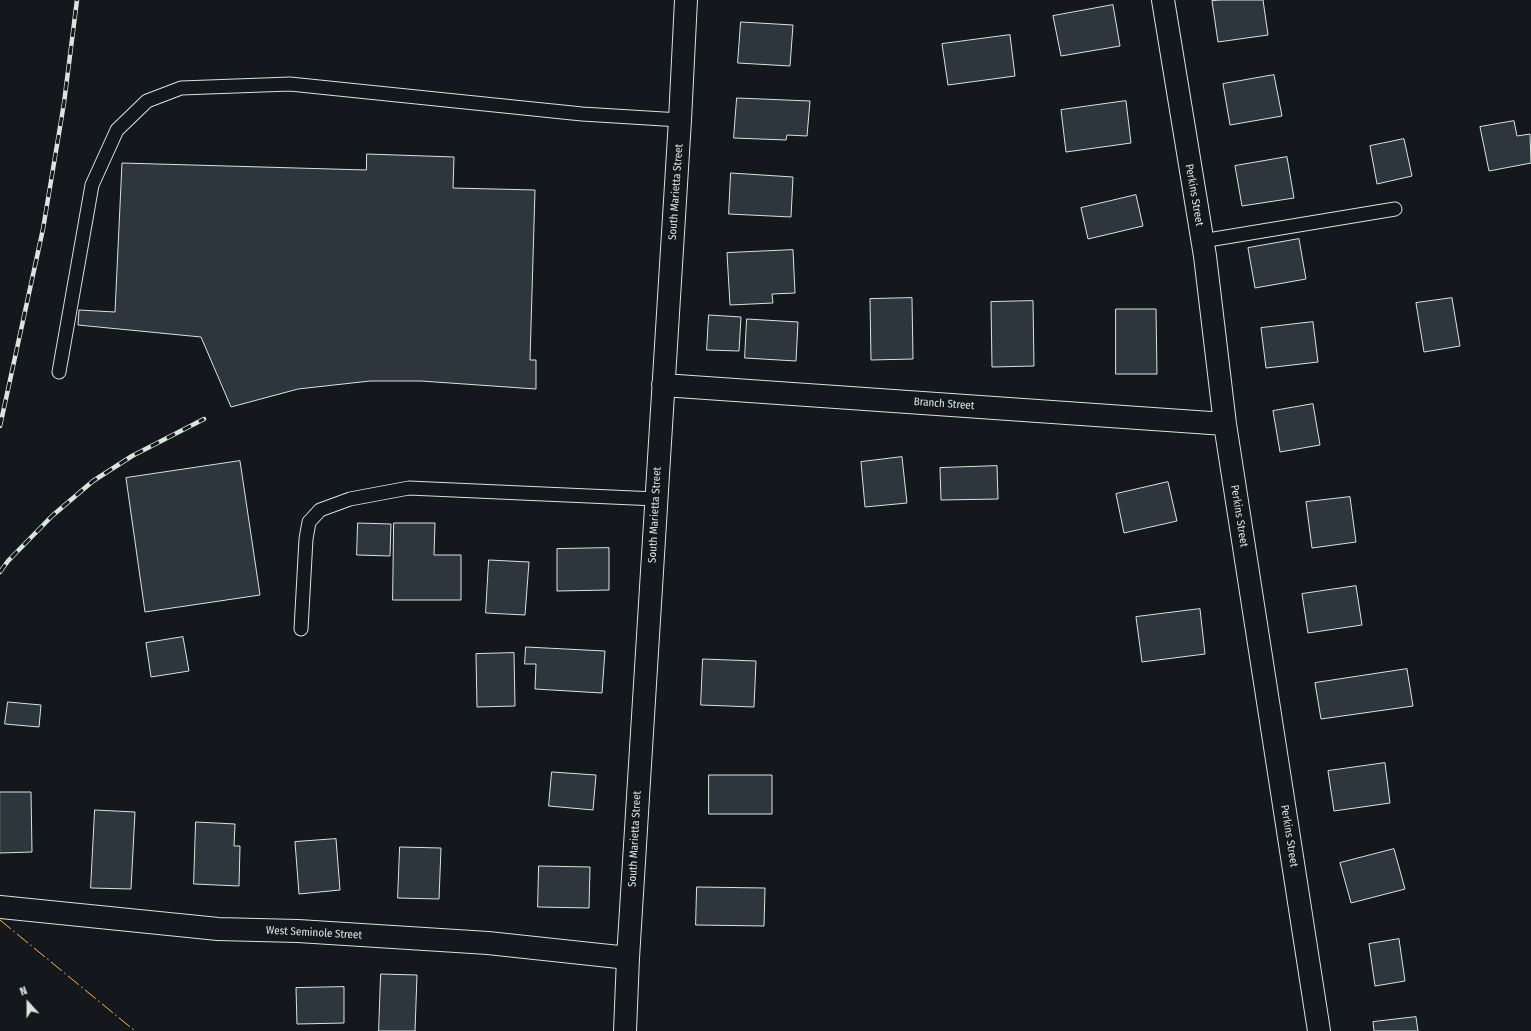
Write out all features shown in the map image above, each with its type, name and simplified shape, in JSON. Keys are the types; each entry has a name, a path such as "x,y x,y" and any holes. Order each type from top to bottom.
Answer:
{"street":[{"name":"South Marietta Street","path":"625,1031 628,958 680,120 686,0"},
{"name":"Perkins Street","path":"1163,0 1202,241 1224,424 1319,1031"},
{"name":"Branch Street","path":"663,385 1224,424"},
{"name":"West Seminole Street","path":"0,907 218,929 298,931 488,943 628,958"}],"lane":[{"path":"59,372 92,185 117,130 147,101 181,88 290,84 582,114 680,120"},
{"path":"1202,241 1395,209"},
{"path":"301,629 306,539 309,522 320,510 350,499 409,488 656,499"}],"building":[{"path":"1263,0 1268,35 1218,42 1212,1"},
{"path":"1113,5 1120,46 1061,56 1053,16"},
{"path":"741,22 793,25 790,66 738,63"},
{"path":"1010,35 1015,76 948,85 942,44"},
{"path":"1274,75 1282,116 1230,125 1223,84"},
{"path":"737,98 810,101 807,136 787,135 786,140 734,138"},
{"path":"1126,101 1131,143 1066,152 1061,110"},
{"path":"1514,121 1517,136 1530,134 1531,163 1489,171 1480,127"},
{"path":"1404,139 1412,176 1377,184 1370,146"},
{"path":"367,154 454,157 453,188 535,190 530,360 536,360 536,389 421,381 370,381 298,389 231,407 201,337 78,325 79,310 115,312 122,163 366,170"},
{"path":"1287,157 1294,198 1242,206 1235,166"},
{"path":"731,173 793,177 791,217 729,214"},
{"path":"1136,195 1143,226 1088,239 1081,208"},
{"path":"1299,239 1306,279 1255,288 1248,248"},
{"path":"793,250 795,293 772,294 773,303 730,305 727,253"},
{"path":"912,298 913,359 871,360 870,299"},
{"path":"1452,298 1460,346 1424,352 1416,303"},
{"path":"1033,301 1034,366 992,367 991,302"},
{"path":"1116,309 1156,309 1157,374 1116,374"},
{"path":"709,315 741,317 739,351 707,350"},
{"path":"747,319 798,322 796,361 745,358"},
{"path":"1313,322 1318,362 1266,368 1261,328"},
{"path":"1313,404 1320,445 1280,452 1273,411"},
{"path":"902,457 907,503 865,507 861,462"},
{"path":"240,461 260,595 145,612 126,478"},
{"path":"997,466 998,499 941,500 940,468"},
{"path":"1168,482 1177,521 1124,533 1116,494"},
{"path":"1350,497 1356,542 1312,548 1306,502"},
{"path":"358,523 391,524 390,556 357,555"},
{"path":"394,523 435,523 434,555 461,555 461,600 393,600"},
{"path":"609,548 609,590 557,591 557,549"},
{"path":"489,560 529,562 525,615 486,613"},
{"path":"1356,586 1362,625 1308,633 1302,594"},
{"path":"1200,609 1205,654 1142,662 1136,617"},
{"path":"183,637 189,671 151,677 146,643"},
{"path":"526,647 605,651 602,693 535,689 536,664 525,664"},
{"path":"514,653 515,706 477,707 476,654"},
{"path":"703,659 756,661 754,707 701,705"},
{"path":"1407,669 1413,706 1321,719 1315,683"},
{"path":"8,702 41,705 39,727 5,724"},
{"path":"1385,763 1390,803 1334,811 1328,771"},
{"path":"552,772 596,775 593,810 549,806"},
{"path":"709,775 772,775 772,814 709,814"},
{"path":"0,792 31,792 32,852 0,853"},
{"path":"95,810 135,812 131,889 91,888"},
{"path":"196,822 235,824 234,846 240,846 239,886 194,884"},
{"path":"336,839 340,890 299,894 295,842"},
{"path":"400,847 441,848 439,899 398,898"},
{"path":"1394,849 1405,889 1351,903 1340,863"},
{"path":"539,866 590,867 589,908 538,907"},
{"path":"697,887 765,888 764,926 696,925"},
{"path":"1399,939 1405,981 1375,986 1369,944"},
{"path":"381,974 417,975 415,1031 379,1031"},
{"path":"344,987 344,1023 297,1024 296,988"},
{"path":"1416,1017 1418,1031 1374,1031 1373,1022"}],"railway":[{"path":"0,426 43,229 64,103 77,0"},
{"path":"0,572 8,561 52,516 93,481 132,456 204,419"}],"power":[{"path":"0,920 135,1031"}]}
